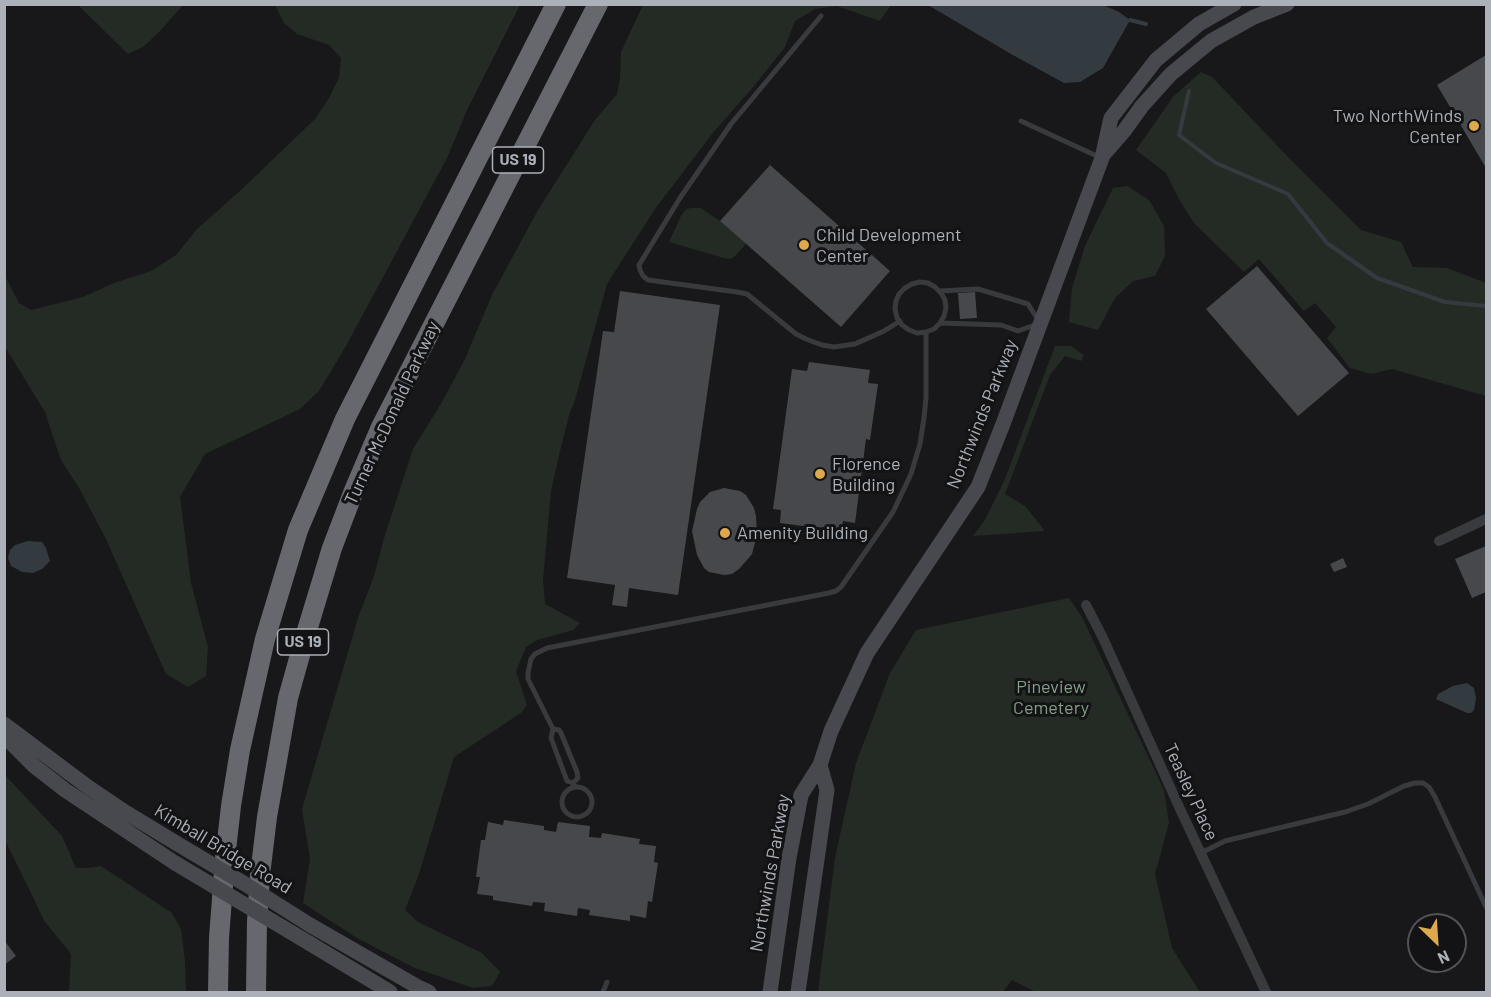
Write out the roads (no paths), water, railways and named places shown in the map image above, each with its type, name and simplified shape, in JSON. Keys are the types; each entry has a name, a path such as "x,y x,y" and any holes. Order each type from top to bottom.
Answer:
{"highway":[{"name":"Turner McDonald Parkway","path":"218,993 219,938 225,859 238,762 265,639 298,530 345,419 556,4"},
{"name":"Turner McDonald Parkway","path":"256,993 260,875 269,807 288,698 332,548 381,427 598,4"}],"street":[{"name":"Northwinds Parkway","path":"770,993 789,858 801,795 820,765 831,731 867,653 978,487 1102,158 1111,118 1156,60 1199,24 1234,4"},
{"name":"Northwinds Parkway","path":"1102,158 1142,106 1171,74 1211,41 1254,17 1287,4"},
{"path":"1439,541 1486,519"},
{"name":"Teasley Place","path":"1086,605 1266,993"},
{"name":"Kimball Bridge Road","path":"4,724 125,812 310,925 429,993"},
{"name":"Kimball Bridge Road","path":"4,735 33,765 65,790 175,863 390,993"},
{"path":"798,993 827,790 820,765"}],"lane":[{"path":"821,16 731,124 680,198 639,265 640,270 648,280 747,294 796,334 822,345 855,344 884,332 900,321"},
{"path":"1021,121 1102,158"},
{"path":"920,282 935,287 939,291 945,300 946,308 940,324 934,329 917,333 909,330 900,321 895,309 896,301 905,288 920,282"},
{"path":"939,291 978,289 1028,304 1040,323 1018,331 1001,325 940,324"},
{"path":"553,729 561,733 578,778 574,785 564,795 562,804 567,813 582,816 590,809 591,799 586,790 574,785 567,781 550,738 553,729 528,679 531,659 540,651 829,593 841,587 892,512 911,474 920,444 925,408 926,332"},
{"path":"1201,853 1225,842 1346,812 1404,786 1423,783 1429,787 1435,797 1486,907"},
{"path":"603,993 606,984 608,993"}],"waterway":[{"path":"1130,20 1146,24"},
{"path":"1189,91 1179,135 1216,163 1288,194 1327,243 1377,278 1445,302 1486,306"}],"place":[{"name":"Two NorthWinds Center","path":"1474,126"},
{"name":"Child Development Center","path":"804,245"},
{"name":"Florence Building","path":"820,474"},
{"name":"Amenity Building","path":"725,533"}],"park label":[{"name":"Pineview Cemetery","path":"1051,697"}]}
